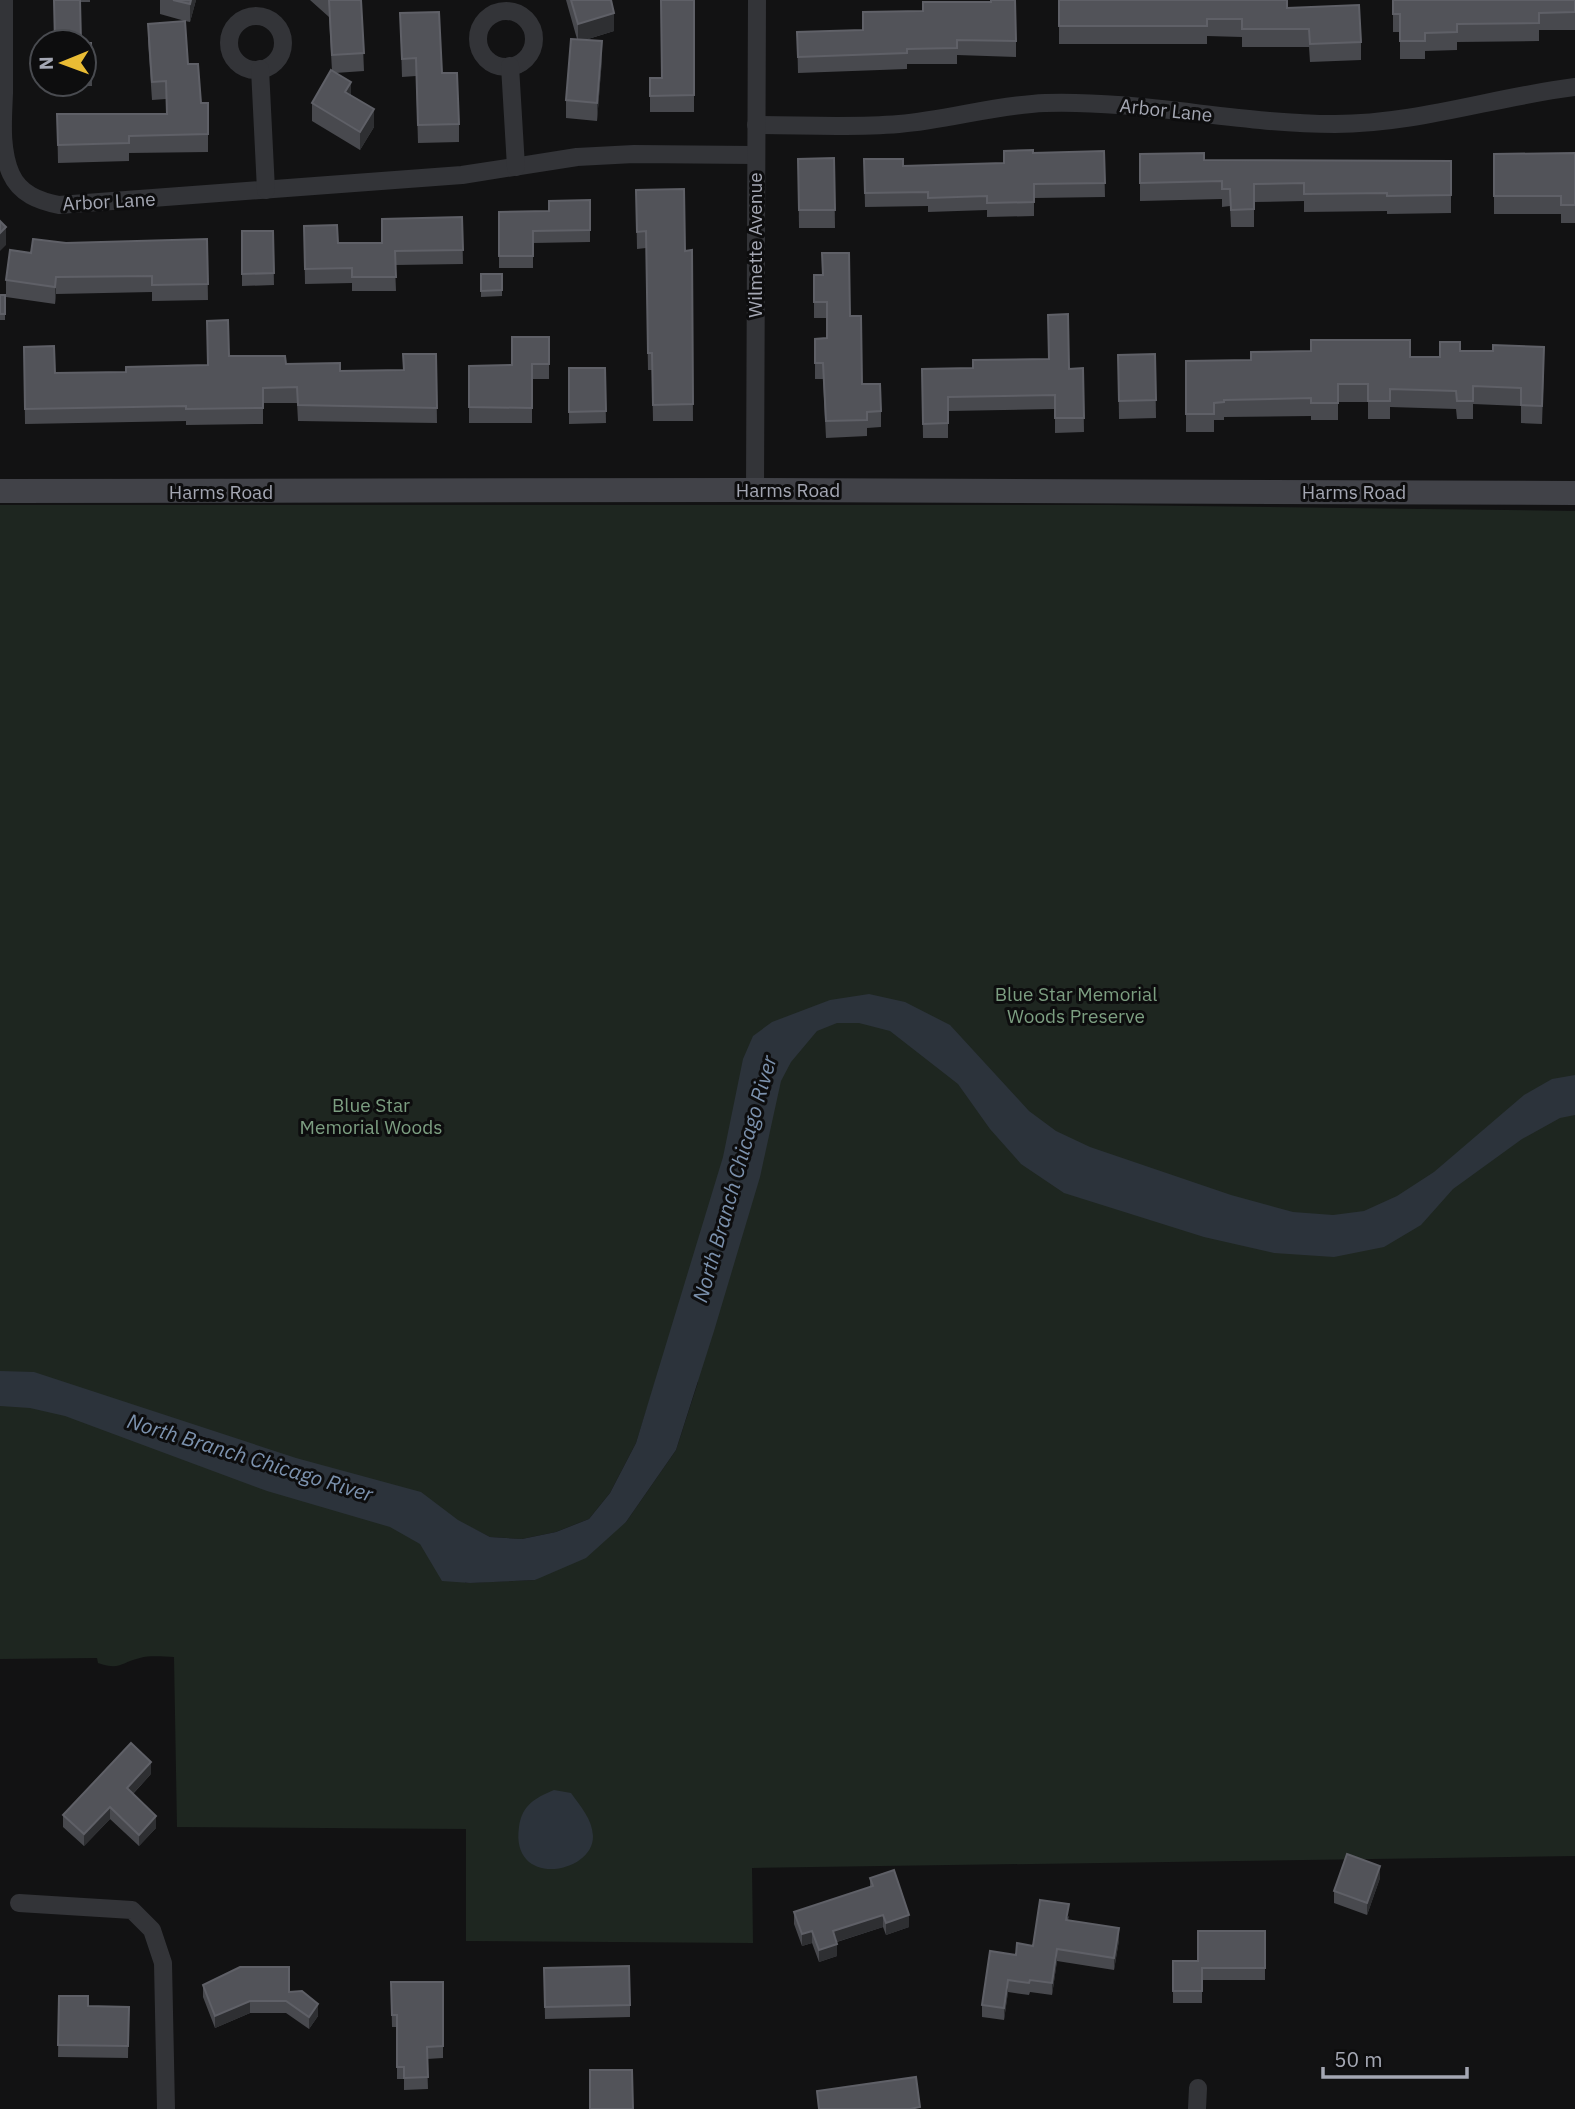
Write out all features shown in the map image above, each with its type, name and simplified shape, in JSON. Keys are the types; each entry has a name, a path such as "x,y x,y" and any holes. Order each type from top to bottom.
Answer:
{"main road":[{"name":"Harms Road","path":"0,491 1575,493"}],"street":[{"name":"Arbor Lane","path":"4,0 6,157 12,175 30,195 44,202 59,205 462,175 577,158 634,154 755,155"},
{"name":"Wilmette Avenue","path":"755,490 757,0"},
{"path":"510,66 516,167"},
{"path":"260,69 266,190"},
{"name":"Arbor Lane","path":"756,125 900,124 1013,105 1045,103 1108,105 1269,121 1337,124 1416,117 1575,88"},
{"path":"19,1903 132,1910 152,1930 163,1963 166,2109"},
{"path":"1197,2109 1198,2088"}],"green space":[{"name":"Blue Star Memorial Woods Preserve","path":"0,505 1113,505 1575,511 1575,1856 752,1868 753,1943 466,1941 466,1829 177,1827 174,1657 144,1657 112,1666 98,1663 97,1658 0,1659","holes":["698,1382 676,1450 626,1522 535,1580 465,1583 464,1524 490,1537 522,1539 556,1532 589,1519 610,1493 636,1443 655,1383"]}],"water":[{"name":"North Branch Chicago River","path":"869,994 905,1002 950,1025 1029,1111 1056,1131 1090,1147 1231,1195 1293,1212 1333,1215 1364,1211 1397,1196 1434,1172 1524,1095 1552,1079 1575,1075 1575,1115 1560,1118 1522,1139 1453,1189 1421,1225 1384,1247 1334,1257 1274,1253 1204,1237 1064,1193 1021,1164 990,1129 958,1084 890,1031 859,1023 837,1023 817,1031 791,1062 781,1081 760,1177 676,1450 626,1522 586,1558 535,1580 470,1583 442,1581 420,1544 390,1527 267,1491 65,1416 30,1408 0,1406 0,1371 34,1372 296,1458 421,1492 458,1520 490,1537 522,1539 556,1532 589,1519 610,1493 636,1443 723,1157 743,1059 753,1036 772,1022 830,1000"},
{"path":"554,1790 571,1793 588,1819 593,1836 590,1849 581,1859 568,1866 553,1869 539,1867 527,1860 520,1847 519,1827 523,1813 530,1803"}],"building":[{"path":"54,0 80,0 81,28 55,28"},
{"path":"173,0 191,0 190,4"},
{"path":"329,0 361,0 364,53 332,55"},
{"path":"571,0 611,0 614,13 578,24"},
{"path":"661,0 694,0 694,95 650,96 650,78 662,78"},
{"path":"1015,0 1016,41 957,40 957,48 907,49 907,53 798,57 797,32 863,30 863,12 923,11 923,2"},
{"path":"1059,0 1287,0 1287,8 1359,5 1361,42 1310,44 1309,29 1242,29 1242,19 1207,19 1207,26 1059,26"},
{"path":"1393,0 1575,0 1575,12 1539,13 1539,23 1457,24 1457,32 1425,33 1425,41 1400,41 1400,14 1393,14"},
{"path":"439,12 442,73 457,73 459,124 418,125 416,58 402,59 400,13"},
{"path":"185,21 188,64 198,64 201,103 208,103 208,134 129,136 129,143 58,145 57,114 167,114 166,81 152,82 148,24"},
{"path":"571,39 602,41 597,103 566,100"},
{"path":"331,70 351,82 345,92 374,109 360,132 312,103"},
{"path":"1033,150 1033,153 1104,151 1105,183 1034,184 1034,202 987,203 987,196 928,198 928,192 865,193 864,159 903,159 903,166 1004,163 1004,151"},
{"path":"1204,153 1204,160 1451,161 1451,195 1304,194 1304,183 1254,184 1254,209 1231,210 1230,189 1222,189 1222,181 1140,183 1140,154"},
{"path":"1575,153 1575,205 1561,205 1561,196 1494,196 1494,154"},
{"path":"834,158 835,210 799,210 798,159"},
{"path":"684,189 685,251 692,250 693,404 653,405 652,353 648,353 646,231 637,232 636,190"},
{"path":"590,200 590,230 533,231 533,256 499,256 499,212 549,211 549,201"},
{"path":"462,217 463,250 395,251 396,277 352,277 352,268 305,269 304,226 337,225 338,243 382,243 382,219"},
{"path":"0,221 6,227 0,233"},
{"path":"242,231 273,231 274,273 242,274"},
{"path":"33,239 66,243 207,239 208,284 152,285 152,276 56,277 55,287 6,280 10,250 31,253"},
{"path":"822,253 849,253 850,316 861,316 862,384 880,384 881,411 867,412 867,420 826,421 823,363 815,363 815,339 827,338 827,302 814,302 814,275 823,275"},
{"path":"481,274 502,274 502,290 481,291"},
{"path":"0,295 5,295 5,314 0,314"},
{"path":"1068,314 1069,369 1083,368 1084,418 1055,418 1055,395 948,397 948,423 923,424 922,369 973,368 973,360 1049,359 1048,315"},
{"path":"228,320 229,356 285,356 286,364 340,363 340,371 404,370 403,354 436,354 437,408 298,405 297,387 263,388 263,408 186,409 186,406 25,409 24,347 54,346 55,373 126,372 126,367 208,365 207,321"},
{"path":"512,337 549,337 549,364 532,364 532,408 469,407 469,366 512,365"},
{"path":"1311,340 1410,340 1410,357 1440,357 1440,342 1460,342 1460,351 1493,351 1493,345 1544,347 1542,406 1521,405 1521,388 1473,386 1473,401 1457,401 1456,391 1390,389 1390,401 1368,401 1368,384 1338,384 1338,403 1311,403 1311,398 1224,400 1214,403 1214,414 1186,414 1186,361 1251,360 1251,352 1311,351"},
{"path":"1155,354 1156,400 1119,401 1118,355"},
{"path":"569,368 605,368 606,411 569,412"},
{"path":"131,1743 151,1762 127,1788 156,1816 139,1835 110,1807 84,1834 63,1815"},
{"path":"1347,1854 1380,1866 1367,1903 1334,1891"},
{"path":"894,1870 909,1915 886,1923 883,1915 833,1931 837,1944 819,1950 812,1931 802,1934 794,1912 873,1886 870,1878"},
{"path":"1040,1900 1069,1904 1066,1920 1119,1928 1114,1958 1057,1949 1052,1983 1008,1980 1004,2008 982,2005 990,1951 1016,1955 1017,1943 1033,1946"},
{"path":"1198,1931 1265,1931 1265,1968 1202,1968 1202,1991 1173,1991 1173,1961 1198,1961"},
{"path":"629,1966 630,2005 545,2007 544,1968"},
{"path":"240,1967 289,1967 289,1992 302,1991 318,2004 309,2017 286,2001 250,2001 215,2016 203,1985"},
{"path":"391,1982 443,1982 443,2046 427,2047 428,2077 404,2078 404,2067 397,2067 397,2015 392,2015"},
{"path":"59,1996 88,1996 88,2006 129,2007 128,2046 58,2045"},
{"path":"590,2070 632,2070 633,2109 590,2109"},
{"path":"916,2077 920,2107 819,2109 817,2091"}],"park label":[{"name":"Blue Star Memorial Woods","path":"371,1116"}]}
